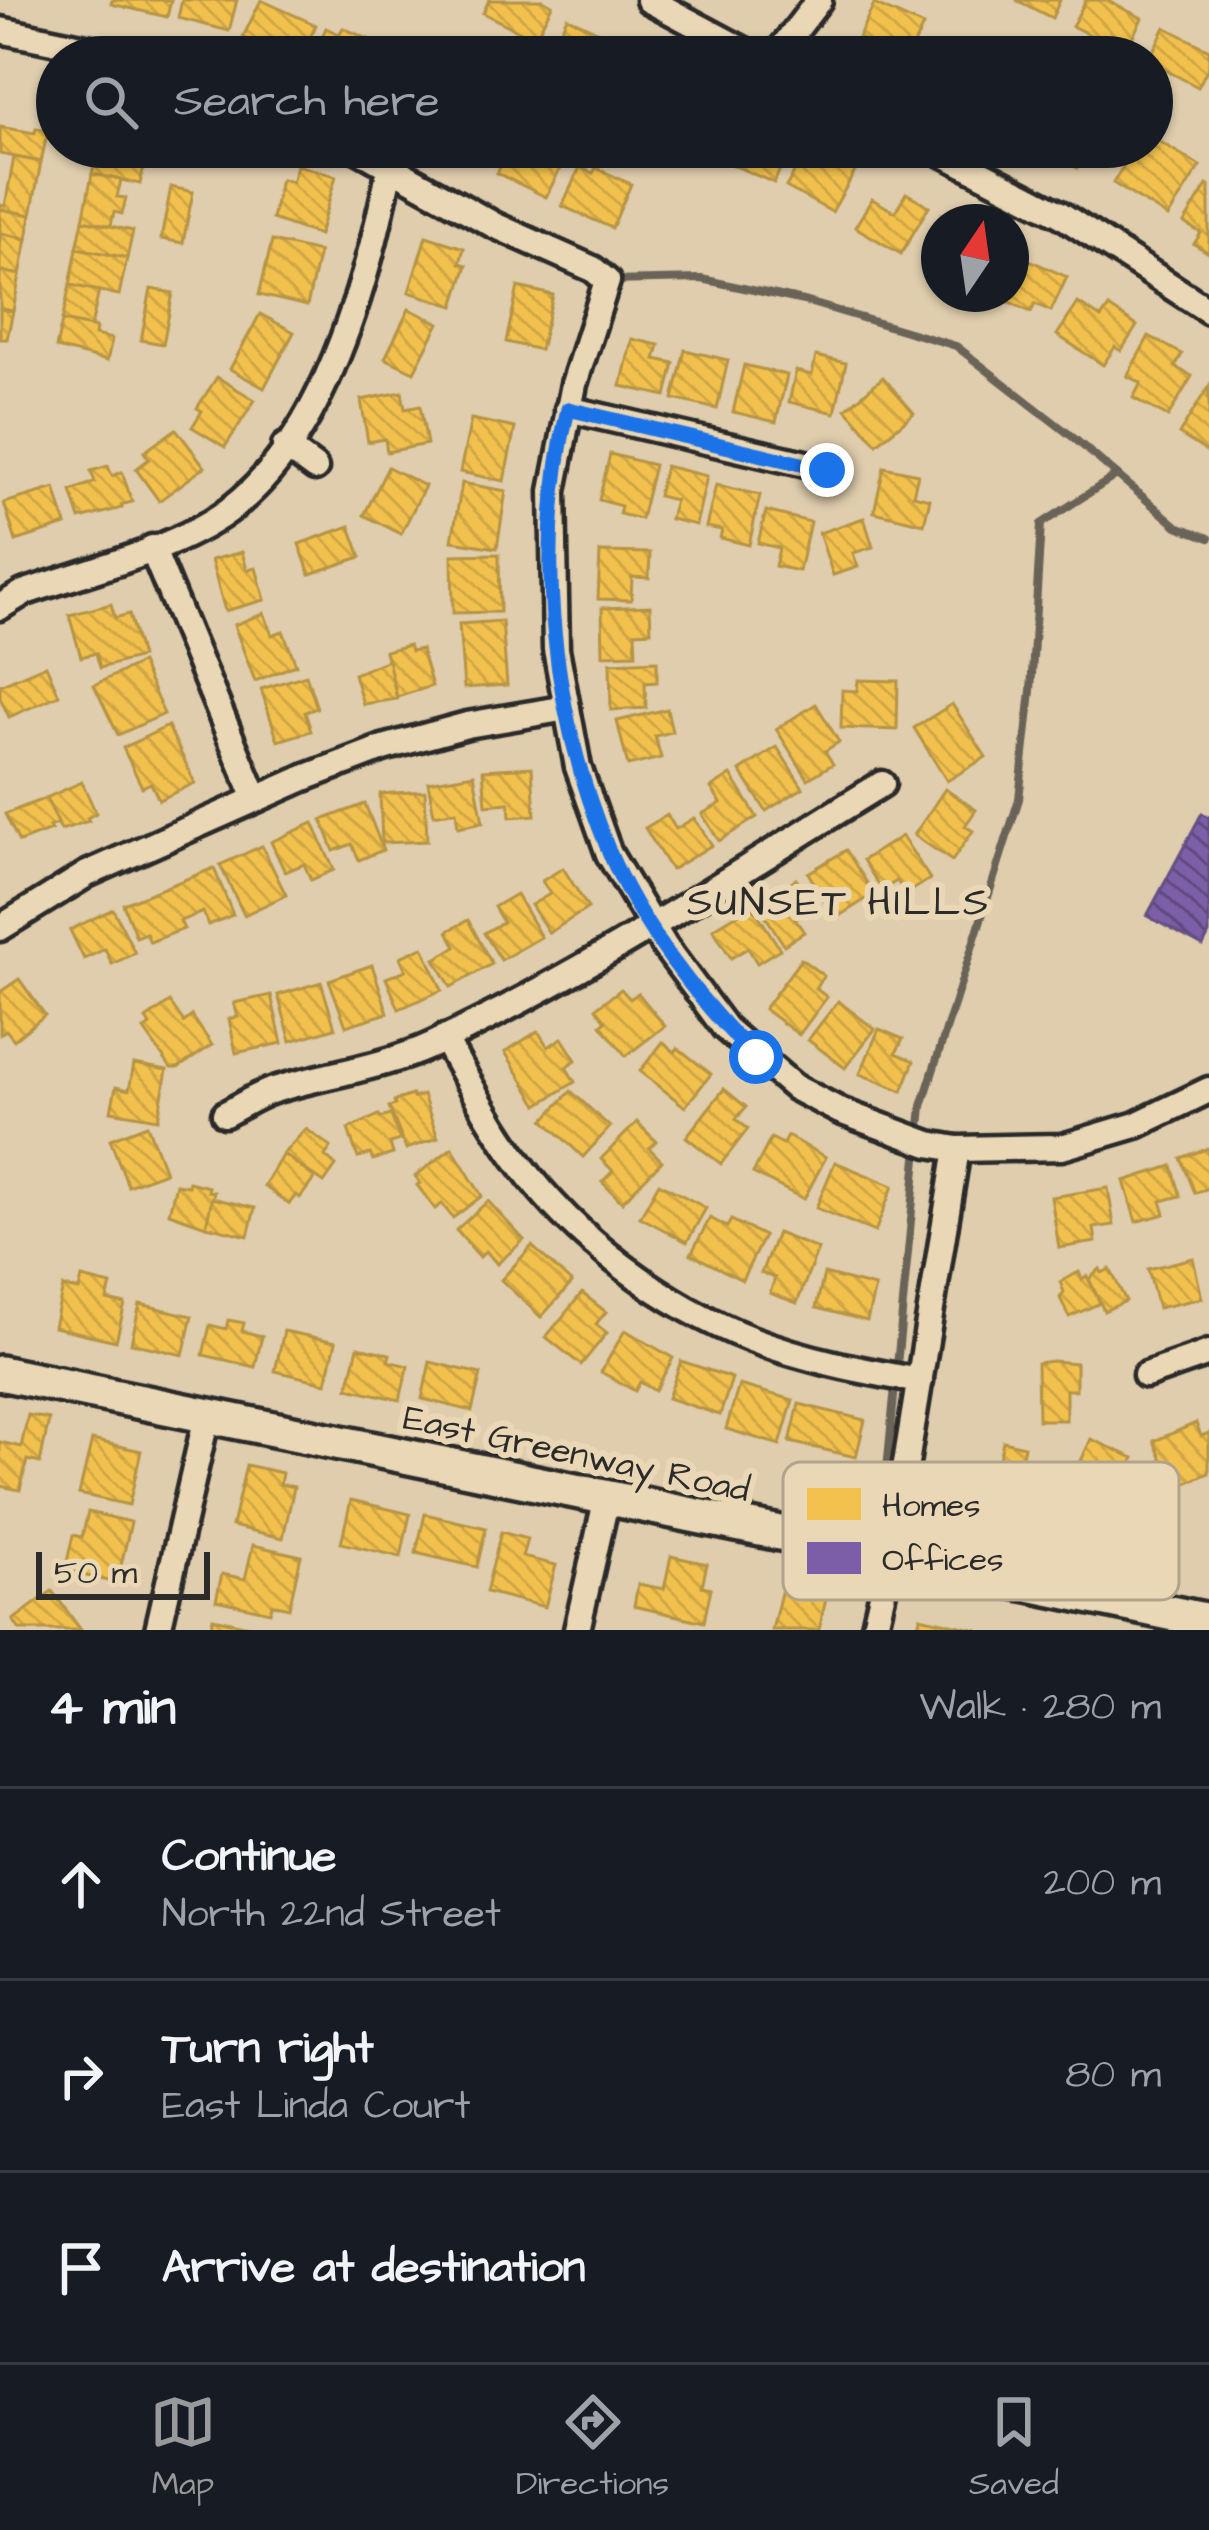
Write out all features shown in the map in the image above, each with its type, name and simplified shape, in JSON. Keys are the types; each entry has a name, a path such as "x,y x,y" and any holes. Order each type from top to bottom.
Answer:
{"street":[{"path":"649,0 717,36"},
{"path":"791,36 819,0"},
{"path":"0,30 36,38"},
{"path":"0,607 22,593 152,548 229,510 266,472 311,410 352,316 390,168"},
{"path":"392,168 494,225 593,269 607,281 568,409 553,491 556,649 578,767 609,854 651,926 725,1028 794,1088 879,1127 957,1149 1062,1147 1136,1125 1209,1090"},
{"path":"971,168 1060,214 1209,311"},
{"path":"568,409 827,470"},
{"path":"285,446 315,468"},
{"path":"152,548 256,799"},
{"path":"0,928 87,874 383,748 467,725 567,708"},
{"path":"225,1114 269,1091 342,1074 444,1039 651,926 882,784"},
{"path":"444,1039 520,1166 583,1233 628,1268 749,1338 860,1371 920,1381"},
{"path":"907,1462 957,1149"},
{"path":"1146,1375 1209,1353"},
{"name":"East Greenway Road","path":"0,1373 783,1534"},
{"path":"158,1630 207,1416"},
{"path":"577,1630 607,1497"},
{"path":"874,1630 881,1600"},
{"name":"East Greenway Road","path":"1106,1600 1209,1621"}],"building: Homes":[{"path":"112,0 171,0 167,17 111,4"},
{"path":"182,0 237,0 229,31 178,18"},
{"path":"261,0 316,25 311,36 243,36"},
{"path":"489,0 543,0 552,5 536,36 483,13"},
{"path":"1016,0 1060,0 1052,18"},
{"path":"1086,0 1106,0 1142,18 1133,36 1092,36 1072,26"},
{"path":"874,4 923,26 918,36 859,36"},
{"path":"567,17 607,36 558,36"},
{"path":"1165,27 1209,50 1209,66 1198,87 1173,74 1173,36 1160,36"},
{"path":"326,28 339,34 343,28 361,36 322,36"},
{"path":"0,127 35,133 36,128 36,161 0,154"},
{"path":"1173,150 1200,166 1168,217 1113,183 1122,168 1173,168"},
{"path":"14,157 36,161 40,168 31,215 0,209 5,206"},
{"path":"93,168 144,168 140,184 92,174"},
{"path":"296,168 336,176 319,235 272,219 281,179 292,182"},
{"path":"500,168 560,168 546,197 497,173"},
{"path":"580,168 593,173 596,168 631,184 612,228 562,206"},
{"path":"740,168 781,168 774,183"},
{"path":"797,168 857,168 832,212 786,187"},
{"path":"92,174 121,180 117,197 126,198 122,214 114,212 111,226 83,220"},
{"path":"1207,185 1209,253 1194,244 1201,233 1184,223"},
{"path":"171,187 193,192 183,243 161,239"},
{"path":"906,193 925,204 921,204 921,220 901,254 855,227 872,199 895,212"},
{"path":"0,209 31,215 27,239 0,233"},
{"path":"83,220 133,231 127,258 77,248"},
{"path":"0,233 27,239 20,275 0,271"},
{"path":"426,236 464,248 460,263 467,265 454,306 409,292"},
{"path":"272,241 319,252 307,306 259,295"},
{"path":"77,248 127,258 119,295 70,285"},
{"path":"1029,260 1067,277 1051,311 1035,304 1031,312"},
{"path":"0,271 20,275 13,311 0,309"},
{"path":"70,285 99,291 91,327 62,321"},
{"path":"518,287 553,295 540,350 506,342"},
{"path":"151,289 173,293 163,344 141,340"},
{"path":"1078,303 1101,318 1109,307 1137,326 1121,351 1115,347 1103,365 1057,335"},
{"path":"0,309 13,311 7,339 0,339"},
{"path":"409,309 439,323 414,372 385,358"},
{"path":"260,314 294,332 264,388 230,369"},
{"path":"62,321 96,328 95,335 112,339 107,361 56,348"},
{"path":"1149,336 1182,354 1175,367 1192,376 1168,417 1133,398 1141,383 1127,376"},
{"path":"632,339 659,345 655,359 674,363 666,396 621,386"},
{"path":"685,350 728,360 717,409 673,399"},
{"path":"816,356 846,363 835,413 789,402 796,371 812,375"},
{"path":"744,365 787,375 776,422 733,412"},
{"path":"217,377 255,400 225,447 192,427 202,411 197,408"},
{"path":"883,377 914,413 877,444 846,409"},
{"path":"1209,386 1209,453 1179,434"},
{"path":"402,392 405,409 420,406 427,444 387,452 385,439 368,442 361,400"},
{"path":"471,419 515,428 504,481 460,472"},
{"path":"176,429 205,467 159,501 136,469 149,459 144,452"},
{"path":"610,454 654,465 641,519 619,514 621,506 599,500"},
{"path":"108,466 112,476 122,472 132,502 80,519 71,491 95,482 91,471"},
{"path":"665,466 707,476 696,525 670,519 675,500 658,496"},
{"path":"388,467 425,486 401,534 364,515"},
{"path":"884,467 918,474 913,495 930,499 924,524 874,512"},
{"path":"462,483 506,491 497,548 452,541"},
{"path":"716,485 760,495 749,545 720,538 722,530 706,527"},
{"path":"55,488 66,525 16,541 4,503"},
{"path":"766,511 810,522 799,571 775,566 779,548 758,543"},
{"path":"864,518 873,547 853,553 858,567 833,575 819,533"},
{"path":"350,526 361,557 310,574 299,544"},
{"path":"242,552 247,570 256,568 265,600 225,611 211,560"},
{"path":"600,552 650,553 649,578 632,577 631,600 598,599"},
{"path":"499,554 500,612 453,613 452,555"},
{"path":"111,604 115,618 129,614 141,657 100,668 96,653 81,657 69,615"},
{"path":"650,606 651,631 635,632 636,654 603,655 602,608"},
{"path":"264,613 272,635 283,631 296,665 255,681 234,625"},
{"path":"502,621 507,685 464,688 459,624"},
{"path":"409,645 411,651 421,649 432,686 397,697 385,651"},
{"path":"388,660 397,699 363,704 354,674"},
{"path":"657,661 657,682 645,683 646,708 611,710 610,663"},
{"path":"141,663 164,714 118,735 94,685"},
{"path":"46,665 59,695 9,717 0,685"},
{"path":"306,675 317,708 305,712 311,731 278,741 261,689"},
{"path":"858,680 898,681 897,730 841,728 842,690 857,691"},
{"path":"816,704 839,742 825,751 833,764 808,779 776,729"},
{"path":"952,704 986,757 947,781 914,728"},
{"path":"667,709 672,732 655,736 661,758 628,766 617,721"},
{"path":"168,726 195,783 159,800 151,783 142,787 123,748"},
{"path":"777,747 803,788 766,811 740,771"},
{"path":"532,767 535,815 510,817 509,803 486,805 483,770"},
{"path":"474,774 483,822 458,827 456,811 434,815 428,782"},
{"path":"731,775 757,817 719,841 702,814 721,803 711,788"},
{"path":"82,782 96,813 89,821 61,830 46,798"},
{"path":"945,789 976,810 965,826 973,831 952,861 914,835"},
{"path":"425,791 427,841 382,843 380,794"},
{"path":"46,798 58,823 19,842 5,814"},
{"path":"365,804 383,850 359,860 352,844 334,851 322,820"},
{"path":"667,815 676,829 694,818 712,845 671,870 645,828"},
{"path":"313,823 334,870 311,880 304,864 285,872 271,842"},
{"path":"902,836 930,879 906,894 897,881 882,890 863,860"},
{"path":"262,846 286,895 244,915 220,865"},
{"path":"846,850 874,894 836,918 808,873"},
{"path":"214,868 233,915 208,925 203,912 180,921 184,929 150,942 146,933 136,937 123,904"},
{"path":"563,868 588,908 549,933 531,905 550,894 542,881"},
{"path":"796,879 814,907 795,919 804,932 784,945 757,903"},
{"path":"516,894 541,937 501,960 484,933 503,922 494,907"},
{"path":"752,905 780,949 757,963 748,948 731,958 713,929"},
{"path":"113,909 135,953 112,964 105,949 84,959 70,930"},
{"path":"468,920 492,964 451,987 435,959 456,947 448,931"},
{"path":"423,947 442,990 399,1009 386,978 406,970 400,957"},
{"path":"801,959 824,976 815,988 827,997 799,1035 764,1009"},
{"path":"372,965 388,1013 346,1026 329,980"},
{"path":"19,979 45,1015 14,1040 6,1030 0,1034 0,992"},
{"path":"321,982 335,1028 291,1041 278,995"},
{"path":"621,989 630,999 638,993 665,1026 626,1056 601,1025 606,1021 596,1008"},
{"path":"271,995 282,1043 236,1053 229,1019 238,1017 234,1003"},
{"path":"838,1001 875,1029 845,1068 808,1040"},
{"path":"170,1002 184,1022 192,1016 212,1045 178,1068 171,1068 144,1030 150,1025 146,1019"},
{"path":"879,1029 903,1039 896,1053 914,1061 902,1091 860,1074"},
{"path":"538,1031 548,1047 562,1038 576,1060 566,1067 575,1082 538,1105 505,1052"},
{"path":"663,1042 711,1074 685,1107 640,1071"},
{"path":"134,1064 167,1070 158,1119 111,1111 116,1087 129,1090"},
{"path":"724,1089 746,1107 736,1119 748,1129 721,1164 686,1137"},
{"path":"571,1091 610,1127 583,1157 544,1120"},
{"path":"412,1095 423,1095 438,1138 406,1149 389,1107"},
{"path":"379,1115 391,1115 400,1140 390,1143 393,1154 373,1160 370,1154 358,1158 348,1129"},
{"path":"637,1122 656,1141 649,1148 662,1161 622,1202 602,1182 613,1171 601,1159"},
{"path":"147,1125 165,1172 128,1186 110,1139"},
{"path":"306,1129 331,1147 325,1156 336,1166 324,1183 283,1154"},
{"path":"787,1136 826,1157 804,1199 753,1173 771,1138 783,1144"},
{"path":"452,1148 482,1196 453,1218 442,1204 435,1209 415,1176"},
{"path":"1209,1148 1209,1188 1195,1193 1181,1158"},
{"path":"283,1154 315,1178 289,1204 264,1186"},
{"path":"835,1162 893,1186 875,1232 816,1208"},
{"path":"1172,1166 1181,1196 1161,1201 1165,1214 1136,1222 1124,1181"},
{"path":"189,1182 214,1192 206,1226 169,1213 176,1184 188,1186"},
{"path":"659,1183 706,1208 687,1242 640,1217"},
{"path":"1108,1188 1114,1225 1094,1228 1096,1242 1059,1248 1051,1197"},
{"path":"212,1198 255,1208 248,1236 206,1226"},
{"path":"488,1201 524,1240 497,1264 486,1251 480,1257 456,1230"},
{"path":"710,1218 727,1227 731,1220 764,1236 742,1280 691,1254"},
{"path":"777,1233 818,1249 797,1303 770,1293 775,1278 761,1273"},
{"path":"532,1246 572,1283 541,1317 501,1280"},
{"path":"1193,1258 1202,1298 1158,1308 1148,1269"},
{"path":"1100,1269 1102,1273 1110,1269 1126,1301 1104,1311 1089,1279"},
{"path":"1079,1272 1082,1279 1087,1276 1100,1303 1069,1317 1060,1298 1064,1292 1060,1282"},
{"path":"824,1274 875,1287 867,1321 816,1308"},
{"path":"82,1278 111,1285 107,1300 125,1304 116,1341 54,1327 63,1287 79,1290"},
{"path":"582,1293 606,1312 596,1324 607,1333 581,1365 546,1337"},
{"path":"140,1304 192,1316 183,1355 131,1343"},
{"path":"228,1320 244,1323 242,1331 262,1336 255,1367 203,1355 210,1325 226,1329"},
{"path":"625,1330 673,1358 655,1391 640,1382 635,1391 601,1372"},
{"path":"284,1331 336,1342 326,1383 275,1371"},
{"path":"358,1347 390,1354 388,1361 408,1366 400,1400 348,1388"},
{"path":"681,1361 732,1378 720,1415 668,1398"},
{"path":"430,1362 481,1374 472,1411 422,1399"},
{"path":"1037,1363 1076,1363 1076,1390 1066,1390 1066,1420 1038,1420"},
{"path":"739,1385 793,1400 780,1445 726,1429"},
{"path":"799,1404 865,1420 856,1457 790,1442"},
{"path":"28,1415 49,1419 40,1463 27,1460 20,1490 0,1486 0,1442 21,1447"},
{"path":"1196,1423 1201,1436 1209,1433 1209,1473 1179,1486 1179,1462 1163,1462 1154,1441"},
{"path":"1091,1439 1134,1458 1132,1462 1080,1462"},
{"path":"92,1440 141,1451 129,1505 79,1494"},
{"path":"1003,1441 1024,1446 1021,1462 998,1462"},
{"path":"246,1465 282,1473 280,1484 294,1487 283,1538 232,1526"},
{"path":"351,1500 410,1514 401,1557 341,1543"},
{"path":"88,1512 131,1522 117,1583 65,1571 73,1535 82,1537"},
{"path":"425,1514 486,1528 477,1567 416,1553"},
{"path":"501,1532 527,1539 522,1557 556,1565 545,1607 486,1592"},
{"path":"253,1545 301,1556 289,1608 272,1604 270,1612 216,1600 222,1574 245,1579"},
{"path":"671,1556 707,1564 702,1586 711,1588 704,1622 634,1606 638,1584 664,1589"},
{"path":"783,1584 783,1600 826,1600 819,1630 772,1630"},
{"path":"52,1591 81,1630 20,1630 13,1620"},
{"path":"920,1617 978,1630 917,1630"},
{"path":"213,1618 266,1630 210,1630"}],"building: Offices":[{"path":"1202,813 1209,817 1209,934 1203,946 1147,916"}],"waterway":[{"path":"609,281 702,279 808,302 956,346 1177,526 1209,538"},
{"path":"888,1462 922,1106 1019,799 1041,524 1117,475"}],"district":[{"name":"SUNSET HILLS","path":"839,901"}],"route":[{"path":"756,1057 725,1028 664,947 609,854 578,767 556,649 553,491 568,409 827,470"}]}
